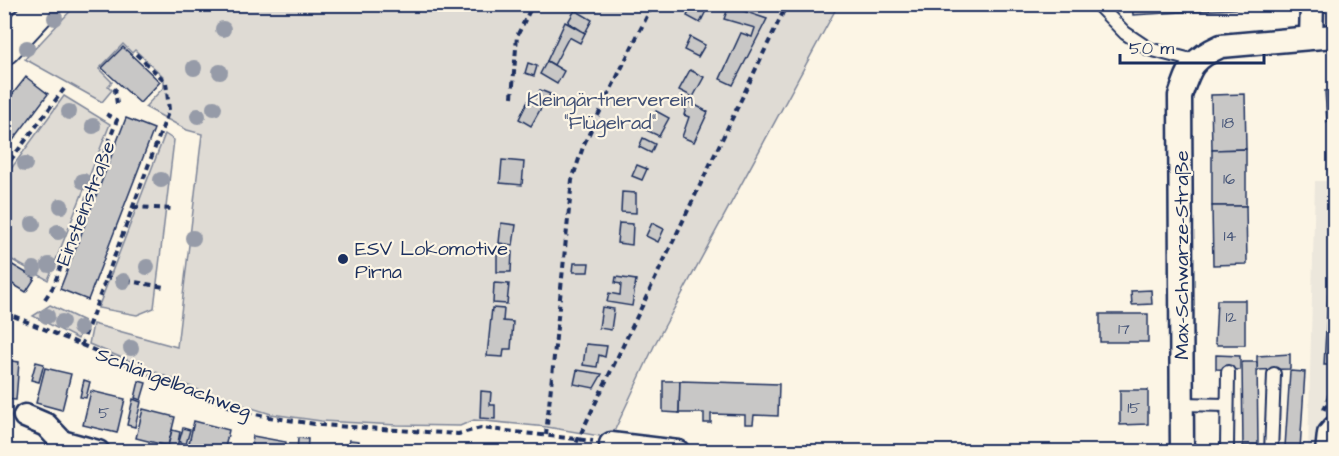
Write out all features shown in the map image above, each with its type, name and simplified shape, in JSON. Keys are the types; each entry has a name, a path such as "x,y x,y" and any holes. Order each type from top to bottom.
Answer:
{"main road":[{"path":"4,48 45,4"}],"street":[{"path":"1311,38 1312,4"},
{"path":"1195,61 1221,46 1335,36"},
{"name":"Max-Schwarze-Straße","path":"1182,452 1180,96 1195,61"},
{"path":"25,416 46,425 56,447 98,452"},
{"path":"1327,452 1329,434 1335,428"},
{"path":"612,444 678,452"}],"lane":[{"path":"1097,4 1125,33 1149,49 1195,61"},
{"path":"1227,446 1228,372"},
{"path":"1272,452 1274,374"},
{"path":"1182,404 1227,405"}],"path":[{"path":"512,97 517,36 533,4"},
{"path":"546,435 573,180 584,144 653,4"},
{"path":"572,452 787,4"},
{"path":"81,346 169,110 166,82 136,54"},
{"path":"117,104 115,90 120,85"},
{"path":"4,169 64,89"},
{"name":"Einsteinstraße","path":"45,299 53,287 117,120 104,113"},
{"path":"107,147 114,150"},
{"path":"86,201 93,204"},
{"path":"133,207 173,209"},
{"path":"65,255 72,258"},
{"path":"105,277 164,287"},
{"name":"Schlängelbachweg","path":"4,312 209,399 269,417 321,425 458,434 481,428 612,444"}],"shaded area":[{"path":"1315,181 1334,181 1334,451 1308,452"}],"green space":[{"name":"Kleingärtnerverein \"Flügelrad\"","path":"76,5 838,5 656,342 611,438 547,427 474,420 460,426 397,425 321,421 271,414 210,395 89,344 93,324 177,347 202,134 187,130 145,107 164,87 164,77 135,50 132,53 123,44 99,69 112,82 108,86 112,90 102,102 25,59"},
{"path":"64,96 110,124 48,280 5,256 5,177"},
{"path":"165,134 174,140 154,308 137,315 98,308"},
{"path":"50,305 84,321 78,339 33,316"}],"building":[{"path":"693,4 709,5 700,23 687,16"},
{"path":"1132,4 1284,4 1284,6 1133,15"},
{"path":"729,6 767,19 733,85 720,79 741,33 752,37 755,28 724,19"},
{"path":"575,10 592,20 585,33 568,22"},
{"path":"565,22 585,33 580,43 569,37 554,65 547,61"},
{"path":"690,37 705,45 698,57 684,50"},
{"path":"123,47 160,82 140,103 102,68"},
{"path":"547,61 564,71 557,84 540,74"},
{"path":"528,63 537,66 534,76 525,73"},
{"path":"690,70 704,77 693,97 679,90"},
{"path":"26,77 48,94 11,143 4,138 4,105"},
{"path":"540,90 550,94 546,102 536,98"},
{"path":"1334,90 1334,121 1327,122 1325,91"},
{"path":"1245,94 1246,149 1212,150 1211,95"},
{"path":"528,101 541,108 531,126 519,119"},
{"path":"688,101 708,112 694,142 682,137 689,117 684,115"},
{"path":"656,111 669,118 659,136 646,130"},
{"path":"126,118 154,129 88,300 60,289"},
{"path":"643,138 655,144 651,153 639,147"},
{"path":"1246,149 1246,206 1212,206 1212,150"},
{"path":"502,160 524,162 522,185 500,183"},
{"path":"637,165 647,169 642,180 632,176"},
{"path":"622,192 636,193 636,213 621,212"},
{"path":"1212,206 1246,206 1247,264 1213,265"},
{"path":"501,223 516,225 513,245 499,243"},
{"path":"619,223 633,224 632,245 617,243"},
{"path":"652,223 664,229 658,242 646,236"},
{"path":"497,251 512,252 511,272 497,272"},
{"path":"4,260 35,278 26,292 4,279"},
{"path":"574,263 589,263 588,272 573,272"},
{"path":"616,277 636,280 632,306 607,302 609,293 620,295 621,284 615,283"},
{"path":"494,283 509,284 507,304 493,303"},
{"path":"1151,290 1152,304 1132,305 1131,291"},
{"path":"1328,295 1334,295 1334,365 1324,365"},
{"path":"1217,300 1245,300 1245,345 1217,345 1215,342"},
{"path":"602,307 614,309 611,330 599,328"},
{"path":"492,308 504,309 503,321 513,322 511,349 504,349 503,357 487,356"},
{"path":"1100,314 1148,314 1148,342 1100,342"},
{"path":"586,344 607,346 605,357 599,355 597,367 583,365"},
{"path":"1290,354 1290,369 1257,370 1257,356"},
{"path":"1216,355 1240,356 1240,370 1216,369"},
{"path":"4,360 19,362 16,400 4,399"},
{"path":"36,362 44,364 39,382 31,380"},
{"path":"1242,362 1257,362 1258,445 1243,446"},
{"path":"45,368 71,374 62,410 36,403"},
{"path":"577,370 602,374 594,388 574,384"},
{"path":"1290,371 1305,372 1300,449 1285,447"},
{"path":"84,380 90,382 86,398 80,397"},
{"path":"139,381 146,383 141,400 135,398"},
{"path":"663,381 680,381 679,413 663,412"},
{"path":"680,381 779,384 778,416 754,415 753,424 745,424 745,415 711,414 711,423 704,423 704,413 679,413"},
{"path":"1120,390 1148,390 1148,424 1120,425"},
{"path":"91,391 125,399 117,433 83,425"},
{"path":"481,391 491,392 490,405 495,405 495,419 480,418"},
{"path":"133,399 141,402 135,427 127,425"},
{"path":"143,409 175,417 168,446 136,438"},
{"path":"194,421 229,430 224,452 201,452 188,448"},
{"path":"183,428 190,430 186,444 179,442"},
{"path":"172,430 180,432 177,448 168,446"},
{"path":"253,436 286,442 285,452 251,452"},
{"path":"298,438 308,439 307,452 297,452"},
{"path":"349,440 359,441 359,452 349,452"},
{"path":"361,445 387,445 387,452 361,452"}],"place":[{"name":"ESV Lokomotive Pirna","path":"343,259"}]}
